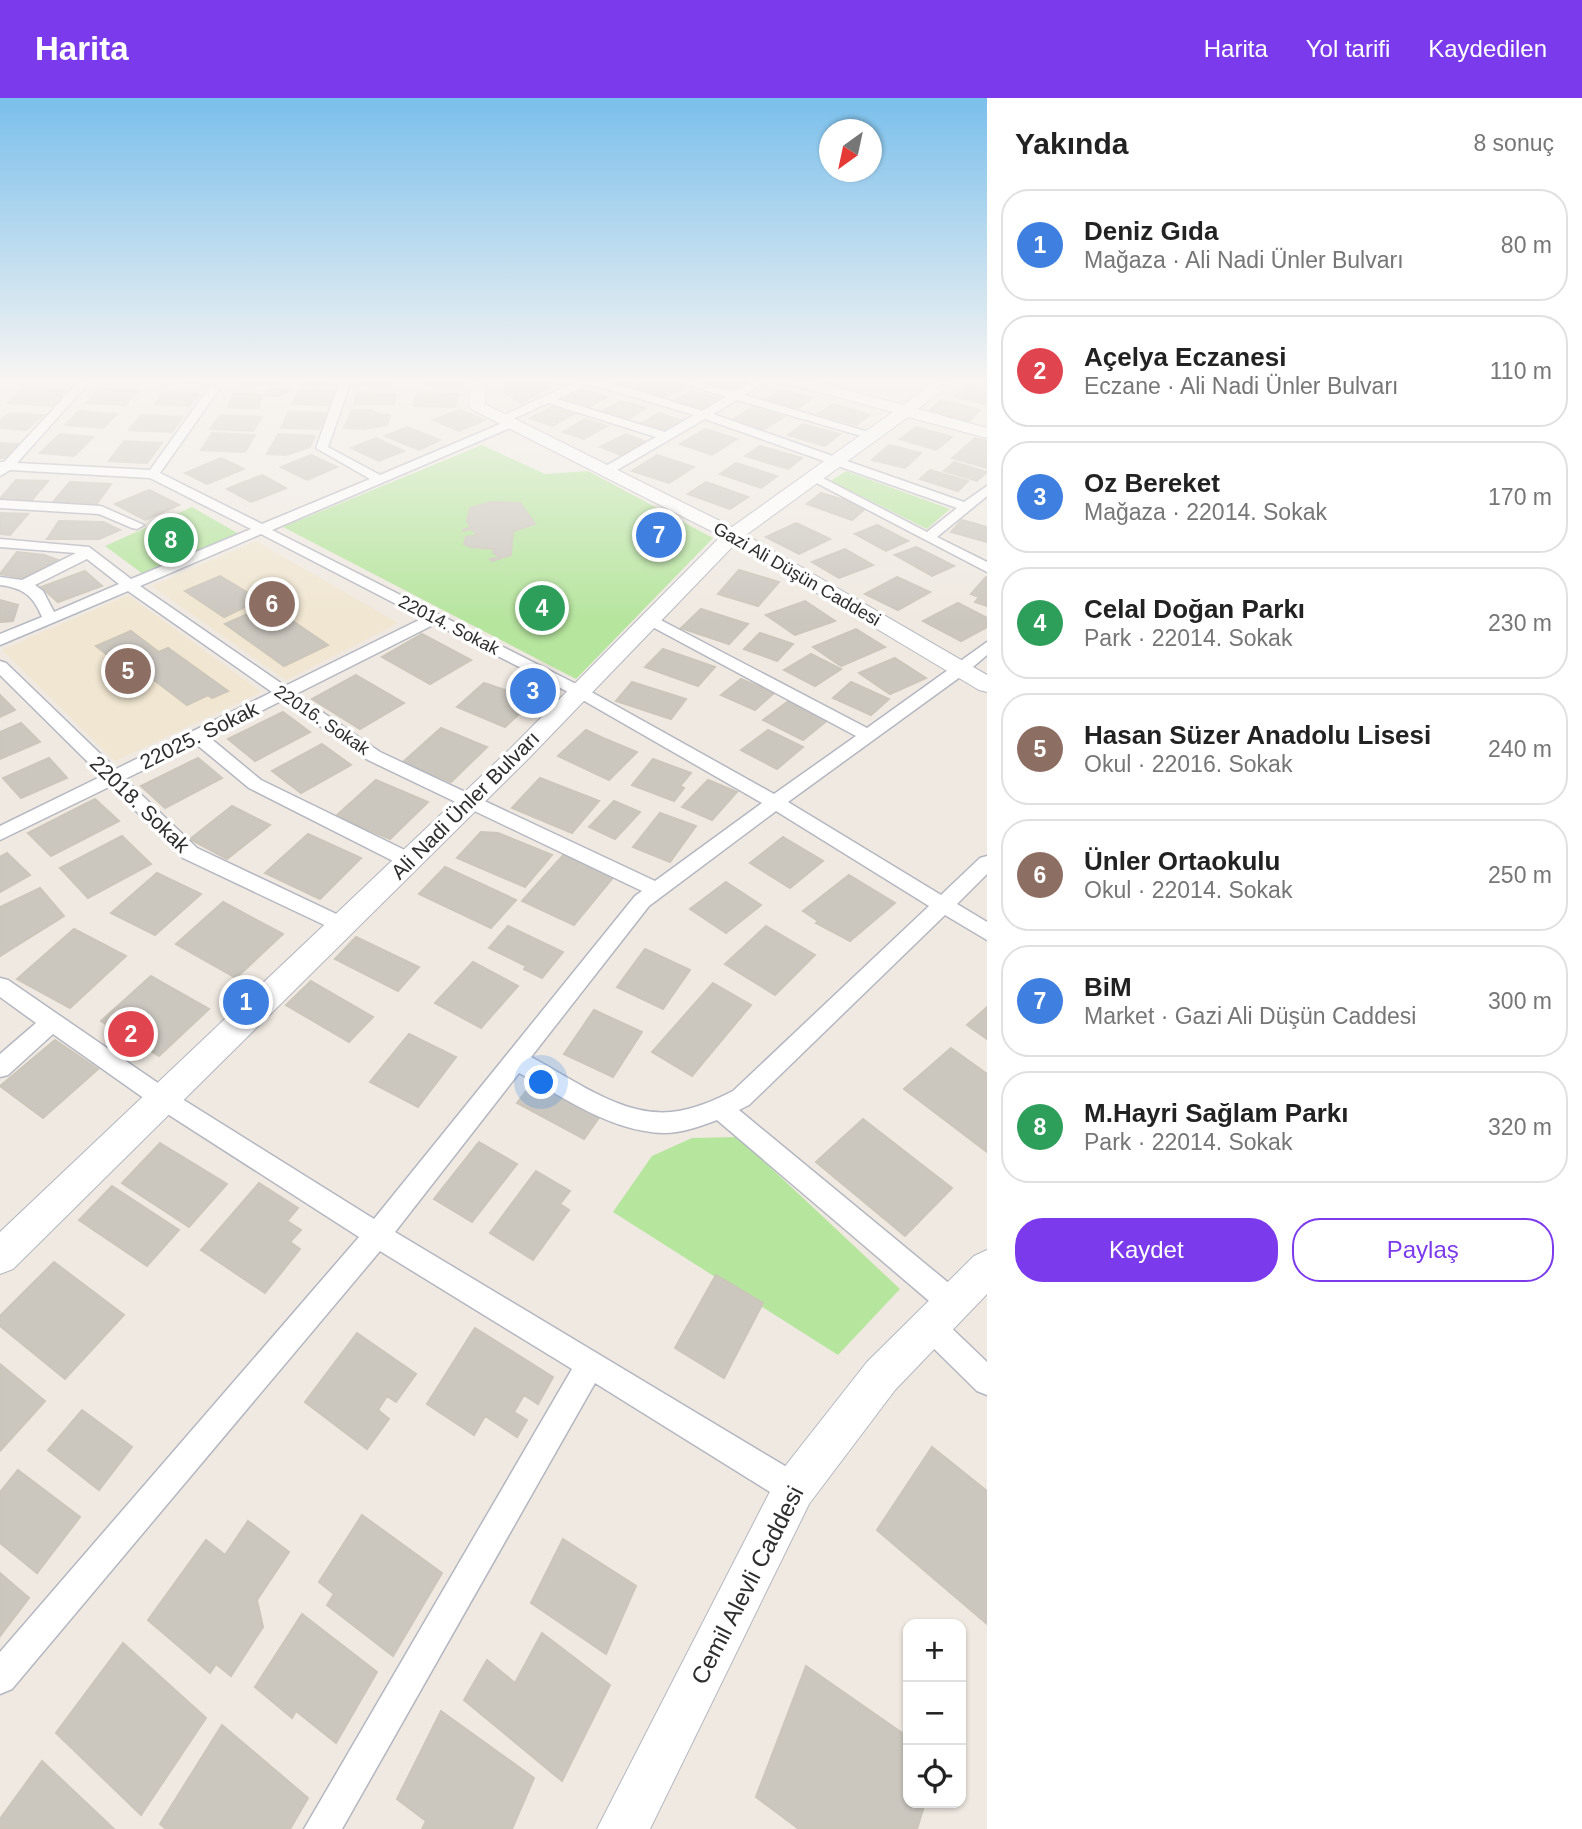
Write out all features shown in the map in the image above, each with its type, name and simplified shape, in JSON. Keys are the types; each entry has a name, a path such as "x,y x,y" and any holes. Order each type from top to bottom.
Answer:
{"street":[{"path":"153,474 164,459"},
{"path":"341,459 379,480"},
{"path":"0,640 425,459"},
{"name":"Gazi Ali Düşün Caddesi","path":"585,459 733,535 987,685"},
{"path":"608,470 628,459"},
{"path":"832,459 966,507"},
{"name":"Ali Nadi Ünler Bulvarı","path":"0,1257 410,861 733,535 836,460"},
{"name":"22014. Sokak","path":"2,469 153,474 580,692 775,802 987,932"},
{"path":"813,478 987,568"},
{"path":"930,537 987,490"},
{"path":"0,504 101,510 137,525"},
{"name":"22016. Sokak","path":"0,543 85,550 129,585 374,756 657,890"},
{"path":"23,585 88,553"},
{"path":"0,581 31,587 40,595 50,619"},
{"name":"22025. Sokak","path":"0,834 435,618"},
{"path":"650,620 868,736"},
{"path":"0,1677 377,1235 642,901 961,669 987,647"},
{"name":"22018. Sokak","path":"0,666 190,853 342,925"},
{"path":"197,736 256,784 410,861"},
{"path":"516,1060 628,1118 666,1123 720,1108 741,1098 987,863"},
{"path":"0,986 163,1099 377,1235 793,1489"},
{"path":"0,1068 52,1022"},
{"path":"720,1108 941,1315 987,1381"},
{"name":"Cemil Alevli Caddesi","path":"623,1829 793,1489 881,1376 987,1268"},
{"path":"322,1829 590,1365"}],"shaded area":[{"path":"256,541 398,623 286,680 152,586"},
{"path":"128,595 261,692 115,761 2,650"}],"green space":[{"path":"449,459 512,459 545,474 588,471 713,538 576,679 283,527"},
{"path":"846,471 950,509 927,529 831,481"},
{"path":"192,507 239,534 143,574 105,546"},
{"path":"738,1137 900,1289 838,1355 613,1212 652,1156 692,1138"}],"building":[{"path":"111,459 150,459 147,463 109,461"},
{"path":"219,459 244,469 207,484 185,473"},
{"path":"302,459 319,459 337,467 307,480 281,467"},
{"path":"651,459 669,459 694,467 669,483 632,471"},
{"path":"754,459 801,459 788,469"},
{"path":"873,459 915,459 905,468"},
{"path":"955,459 987,459 987,468"},
{"path":"954,462 987,472 977,481 944,471"},
{"path":"736,463 777,476 761,488 720,474"},
{"path":"930,470 968,481 958,491 920,479"},
{"path":"262,475 286,488 251,502 227,489"},
{"path":"16,480 48,481 31,501 0,499"},
{"path":"70,482 111,484 96,505 53,502"},
{"path":"706,482 748,497 730,509 688,494"},
{"path":"149,490 179,505 145,520 115,504"},
{"path":"821,493 867,507 852,520 807,504"},
{"path":"491,502 520,503 535,524 513,531 511,555 492,561 490,559 500,557 493,553 494,549 464,544 466,537 478,535 471,529 462,531 471,527 467,521 470,508"},
{"path":"0,513 28,514 10,535 0,534"},
{"path":"962,520 987,527 987,542 951,532"},
{"path":"59,521 103,522 120,530 99,539 47,539"},
{"path":"796,523 830,539 799,554 766,537"},
{"path":"877,525 908,541 886,551 855,534"},
{"path":"916,547 954,566 932,576 895,555"},
{"path":"845,549 873,565 839,578 812,562"},
{"path":"17,552 44,555 58,560 24,578 0,574"},
{"path":"739,570 779,582 758,606 718,594"},
{"path":"85,571 102,586 58,602 41,587"},
{"path":"220,576 260,600 224,617 185,591"},
{"path":"897,577 930,592 898,610 865,594"},
{"path":"986,577 987,606 975,602 979,597 971,594"},
{"path":"0,600 18,605 13,621 0,622"},
{"path":"805,601 835,621 795,635 766,615"},
{"path":"958,603 987,618 987,627 961,641 923,621"},
{"path":"275,609 328,645 284,666 225,624 252,612 259,616"},
{"path":"701,609 748,624 729,644 681,628"},
{"path":"856,629 885,647 841,666 813,647"},
{"path":"131,631 159,652 168,648 228,691 212,698 208,695 187,705 133,664 124,668 96,646"},
{"path":"760,633 793,644 777,661 744,649"},
{"path":"422,634 471,660 430,684 382,657"},
{"path":"663,649 715,667 698,686 645,667"},
{"path":"811,654 841,669 815,686 784,670"},
{"path":"895,658 926,678 890,694 859,673"},
{"path":"356,675 404,703 360,729 312,699"},
{"path":"741,679 774,693 755,710 721,695"},
{"path":"632,682 686,699 671,719 616,701"},
{"path":"851,682 889,699 871,715 833,698"},
{"path":"484,683 533,701 505,727 457,707"},
{"path":"0,695 15,710 0,717"},
{"path":"790,700 829,719 803,740 763,720"},
{"path":"283,712 310,732 255,761 228,739"},
{"path":"21,723 40,742 0,759 0,732"},
{"path":"441,728 487,747 451,782 403,762"},
{"path":"586,730 637,752 609,780 558,756"},
{"path":"768,730 803,747 777,769 741,750"},
{"path":"322,744 351,765 301,793 272,771"},
{"path":"49,758 67,778 21,798 3,778"},
{"path":"198,758 222,778 165,808 141,786"},
{"path":"653,759 691,773 680,786 684,788 674,801 632,785"},
{"path":"540,778 599,801 572,833 512,808"},
{"path":"376,780 428,802 390,839 336,816"},
{"path":"708,780 737,792 712,820 682,807"},
{"path":"95,799 119,821 51,856 28,833"},
{"path":"614,801 640,812 615,839 589,827"},
{"path":"232,806 270,825 227,859 190,839"},
{"path":"660,813 696,826 670,862 633,847"},
{"path":"481,832 498,833 552,855 525,887 457,858"},
{"path":"308,834 361,858 320,899 265,873"},
{"path":"122,836 151,864 88,898 60,868"},
{"path":"783,837 823,861 790,888 750,863"},
{"path":"566,852 616,874 574,925 522,901"},
{"path":"7,853 30,875 0,892 0,857"},
{"path":"445,867 516,900 491,928 419,894"},
{"path":"157,873 201,894 155,935 111,913"},
{"path":"849,875 895,903 850,941 816,923 818,921 803,911"},
{"path":"726,882 761,905 726,933 690,909"},
{"path":"40,888 64,916 0,956 0,907"},
{"path":"223,902 283,934 236,978 176,944"},
{"path":"508,926 563,952 542,978 524,969 526,966 489,948"},
{"path":"766,926 815,955 775,995 725,964"},
{"path":"74,929 126,956 70,1008 17,979"},
{"path":"356,937 419,967 398,991 335,959"},
{"path":"645,949 690,970 663,1009 617,987"},
{"path":"473,962 518,986 481,1028 435,1003"},
{"path":"151,976 209,1009 159,1056 101,1021"},
{"path":"311,981 373,1017 349,1042 286,1005"},
{"path":"713,983 751,1005 692,1076 652,1052"},
{"path":"987,1007 987,1039 967,1025"},
{"path":"594,1010 642,1032 613,1077 564,1054"},
{"path":"409,1034 456,1057 418,1107 370,1082"},
{"path":"55,1040 98,1069 43,1118 0,1086"},
{"path":"951,1048 987,1074 987,1152 904,1089"},
{"path":"537,1077 603,1112 584,1139 517,1103"},
{"path":"863,1119 952,1188 905,1236 816,1162"},
{"path":"479,1142 517,1164 472,1222 434,1199"},
{"path":"160,1143 227,1184 189,1227 122,1183"},
{"path":"536,1171 570,1191 560,1204 569,1210 533,1260 490,1233"},
{"path":"259,1183 298,1208 287,1221 301,1230 290,1242 300,1249 265,1293 201,1250"},
{"path":"112,1186 179,1230 147,1266 79,1220"},
{"path":"54,1262 124,1315 65,1379 0,1326 0,1316"},
{"path":"716,1275 763,1303 724,1378 675,1348"},
{"path":"475,1328 553,1377 538,1404 524,1395 514,1412 527,1420 517,1437 485,1416 474,1435 427,1404"},
{"path":"357,1333 416,1374 396,1402 387,1396 378,1410 389,1419 367,1449 305,1402"},
{"path":"0,1364 45,1401 0,1451"},
{"path":"82,1410 132,1447 99,1490 48,1450"},
{"path":"932,1447 987,1491 987,1624 877,1530"},
{"path":"18,1470 80,1517 37,1573 0,1543 0,1492"},
{"path":"362,1515 442,1573 393,1656 327,1605 334,1594 319,1582"},
{"path":"248,1521 289,1552 257,1600 263,1627 231,1676 216,1664 210,1673 148,1620 206,1540 225,1555"},
{"path":"563,1539 636,1586 606,1654 531,1603"},
{"path":"0,1573 29,1598 0,1636"},
{"path":"302,1614 377,1672 336,1743 296,1711 292,1718 255,1687"},
{"path":"542,1633 610,1685 562,1781 464,1700 487,1660 515,1683"},
{"path":"123,1643 206,1718 141,1815 56,1733"},
{"path":"806,1666 903,1734 903,1808 923,1808 917,1829 799,1829 756,1797"},
{"path":"441,1711 534,1778 512,1829 422,1829 426,1821 397,1799"},
{"path":"222,1725 308,1798 290,1829 166,1829 160,1824"},
{"path":"42,1761 114,1829 0,1829 0,1819"}],"place":[{"name":"BiM","path":"659,535"},
{"name":"M.Hayri Sağlam Parkı","path":"171,540"},
{"name":"Ünler Ortaokulu","path":"272,604"},
{"name":"Celal Doğan Parkı","path":"542,608"},
{"name":"Hasan Süzer Anadolu Lisesi","path":"128,671"},
{"name":"Oz Bereket","path":"533,691"},
{"name":"Deniz Gıda","path":"246,1002"},
{"name":"Açelya Eczanesi","path":"131,1034"}]}
